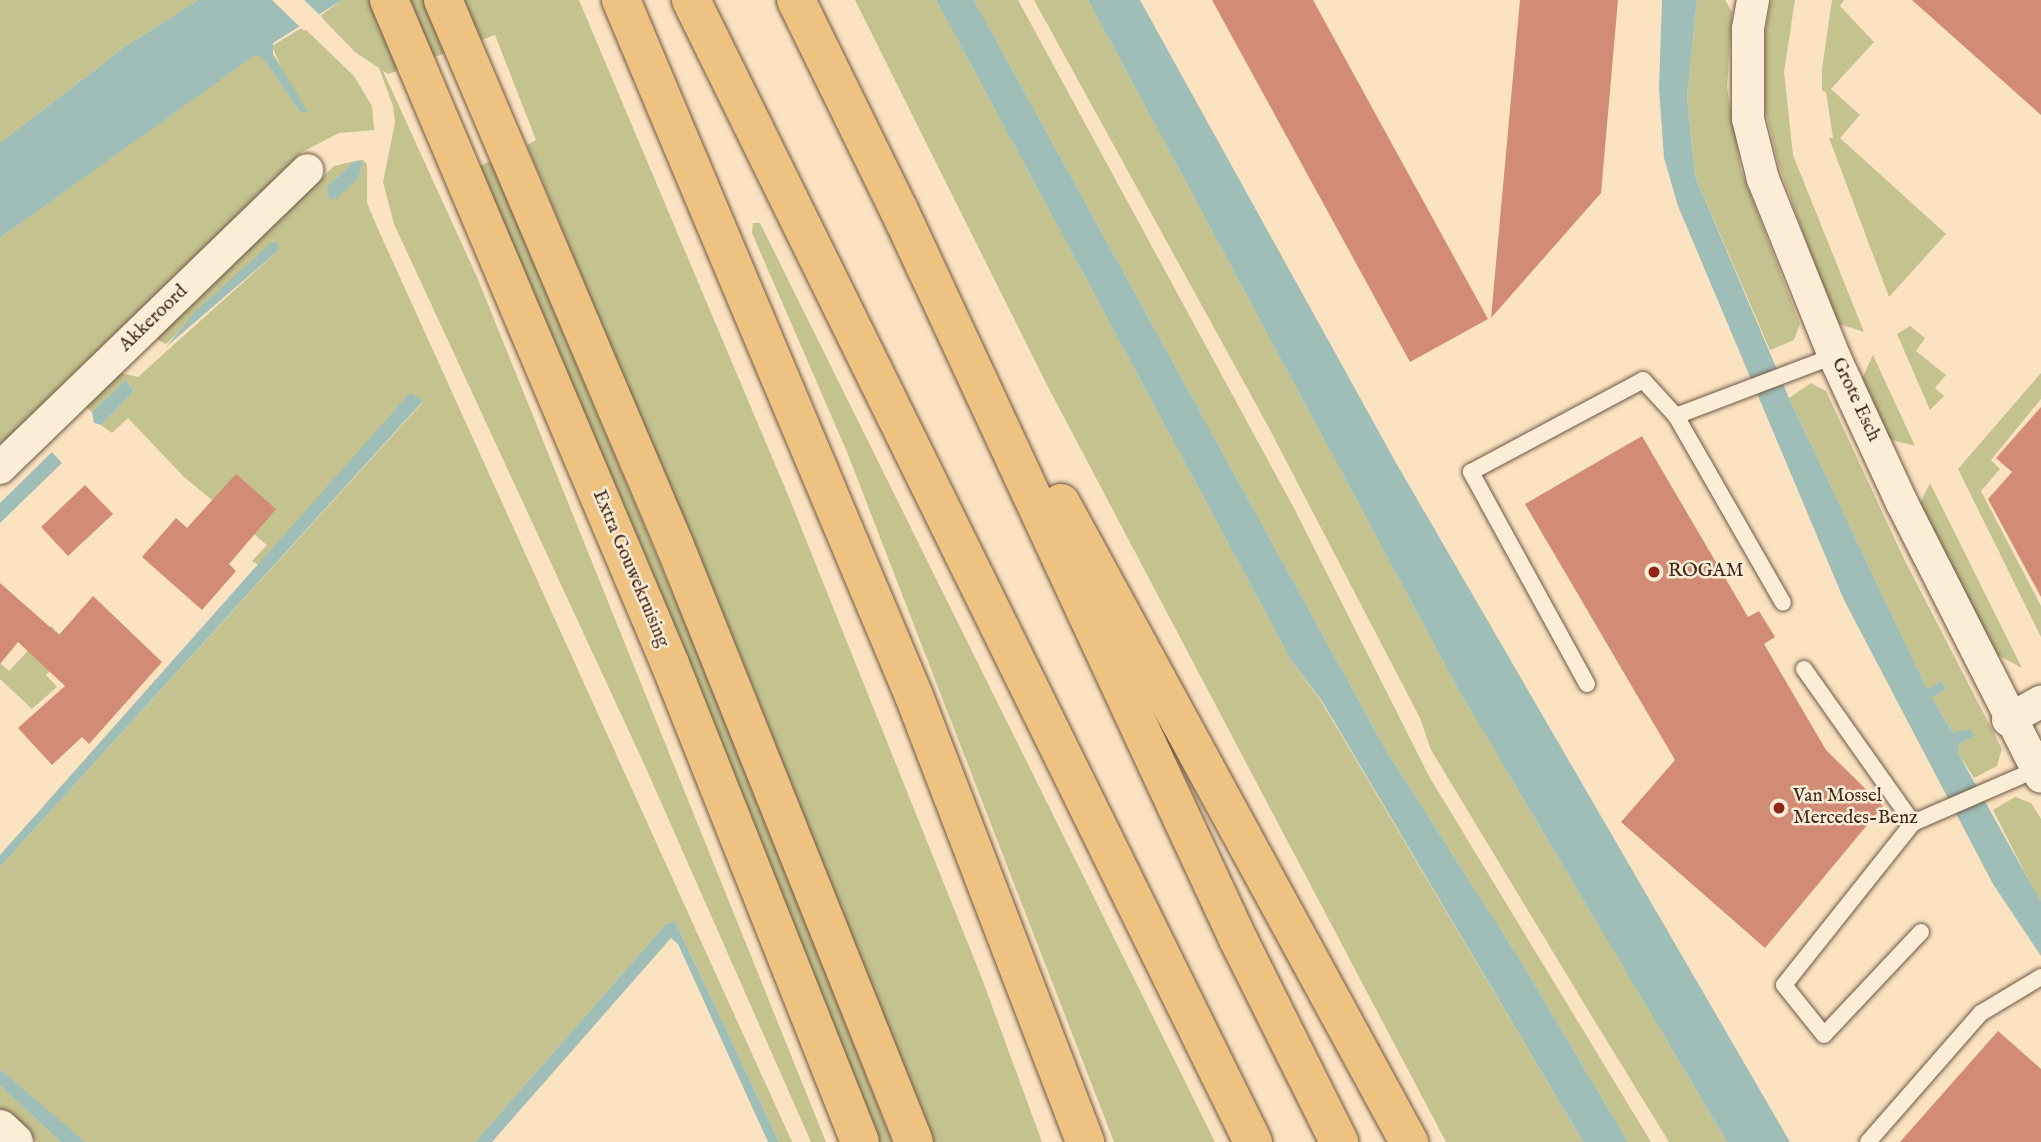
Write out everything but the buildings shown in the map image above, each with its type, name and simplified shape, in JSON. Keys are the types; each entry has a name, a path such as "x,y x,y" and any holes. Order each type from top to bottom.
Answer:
{"main road":[{"name":"Extra Gouwekruising","path":"389,0 670,664 860,1142"},
{"path":"443,0 804,861 914,1142"},
{"path":"621,0 904,672 1084,1142"},
{"path":"691,0 1253,1142"},
{"path":"796,0 900,210 1232,926 1339,1142"},
{"path":"900,210 1409,1142"},
{"path":"0,1129 14,1142"}],"street":[{"name":"Grote Esch","path":"1753,0 1748,29 1748,119 1763,179 1834,356 2008,720 2039,773"},
{"name":"Akkeroord","path":"0,468 307,170"},
{"path":"2008,720 2041,702"}],"lane":[{"path":"1676,416 1834,356"},
{"path":"1587,684 1472,472 1643,380 1676,416 1783,604"},
{"path":"1804,669 1913,823"},
{"path":"1921,932 1824,1035 1784,985 1913,823 1948,810 1990,789 2039,773"},
{"path":"1868,1142 1981,1013 2041,977"}],"shaded area":[{"path":"0,0 198,0 126,46 0,143"},
{"path":"342,0 579,0 788,495 981,976 1042,1142 931,1142 754,690 527,145 536,140 495,35 388,74 383,71 477,277 826,1142 811,1142 645,766 394,224 383,182 395,123 393,106 379,68 355,52 320,16"},
{"path":"855,0 936,0 1292,662 1321,701 1583,1142 1446,1142 1047,385"},
{"path":"974,0 1018,0 1295,510 1430,778 1651,1142 1628,1142 1519,958 1387,752"},
{"path":"1034,0 1088,0 1458,689 1727,1142 1669,1142 1602,1033 1431,750 1420,718 1269,428"},
{"path":"1697,0 1725,0 1732,12 1727,87 1741,170 1800,324 1794,340 1770,350 1695,176 1687,97"},
{"path":"1771,0 1795,0 1784,72 1793,155 1864,332 1836,323 1779,166 1765,109 1765,35"},
{"path":"1832,0 1844,0 1840,6 1874,42 1831,89 1860,115 1840,138 1946,234 1889,297 1829,138 1833,138 1826,92 1822,91 1822,69"},
{"path":"303,27 354,76 372,106 374,130 339,133 302,152 0,445 0,238 255,54 263,57 301,114 272,46"},
{"path":"363,160 367,164 367,203 378,229 792,1142 779,1142 675,921 666,924 475,1142 84,1142 0,1069 0,867 423,402 410,394 260,566 252,561 267,545 184,477 128,418 112,433 101,425 134,391 126,380 92,412 85,406 121,373 138,377 279,250 274,241 166,344 156,339 334,166 355,161 326,187 329,198 359,177"},
{"path":"491,161 736,745 892,1142 877,1142 723,748 479,166"},
{"path":"753,223 760,223 1215,1142 1114,1142 847,452 752,233"},
{"path":"1910,326 1925,338 1916,351 1946,375 1935,388 1944,396 1930,410 1897,334"},
{"path":"1873,355 1915,446 1885,438 1861,381"},
{"path":"2041,373 2041,399 1991,460 2000,469 1981,491 2041,606 2041,637 1958,469"},
{"path":"1811,383 1826,391 1904,559 2002,749 1997,766 1974,778 1958,753 1960,744 1974,736 1953,733 1932,698 1946,689 1942,681 1927,689 1789,398"},
{"path":"1930,483 2022,668 1992,652 1918,507"},
{"path":"51,626 71,646 46,675 57,687 32,709 0,679 0,663 9,671"},
{"path":"2015,797 2031,803 2041,819 2041,904 1993,810"},
{"path":"0,1086 61,1142 37,1142 0,1109"}],"water":[{"path":"198,0 342,0 273,43 273,54 308,112 300,112 263,58 255,55 0,238 0,143 126,46"},
{"path":"936,0 974,0 1387,752 1519,958 1628,1142 1583,1142 1322,701 1292,662"},
{"path":"1088,0 1140,0 1395,461 1790,1142 1727,1142 1458,689"},
{"path":"1662,0 1697,0 1687,97 1695,176 1789,398 1927,689 1942,681 1946,689 1932,698 1953,733 1970,729 1974,736 1960,744 1958,753 2041,902 2041,956 1993,884 1844,600 1678,206 1664,158 1659,88"},
{"path":"363,160 359,177 336,199 329,199 326,187 355,161"},
{"path":"272,242 277,242 279,250 166,347 196,311"},
{"path":"126,380 134,391 101,425 94,423 92,412"},
{"path":"410,393 423,401 0,867 0,855"},
{"path":"52,452 62,463 0,523 0,503"},
{"path":"675,921 779,1142 768,1142 678,944 671,938 492,1142 475,1142 666,924"},
{"path":"0,1069 84,1142 61,1142 0,1086"}],"pier":[{"path":"272,0 304,0 323,18 304,31"}],"place":[{"name":"ROGAM","path":"1654,572"},
{"name":"Van Mossel Mercedes-Benz","path":"1779,808"}]}
